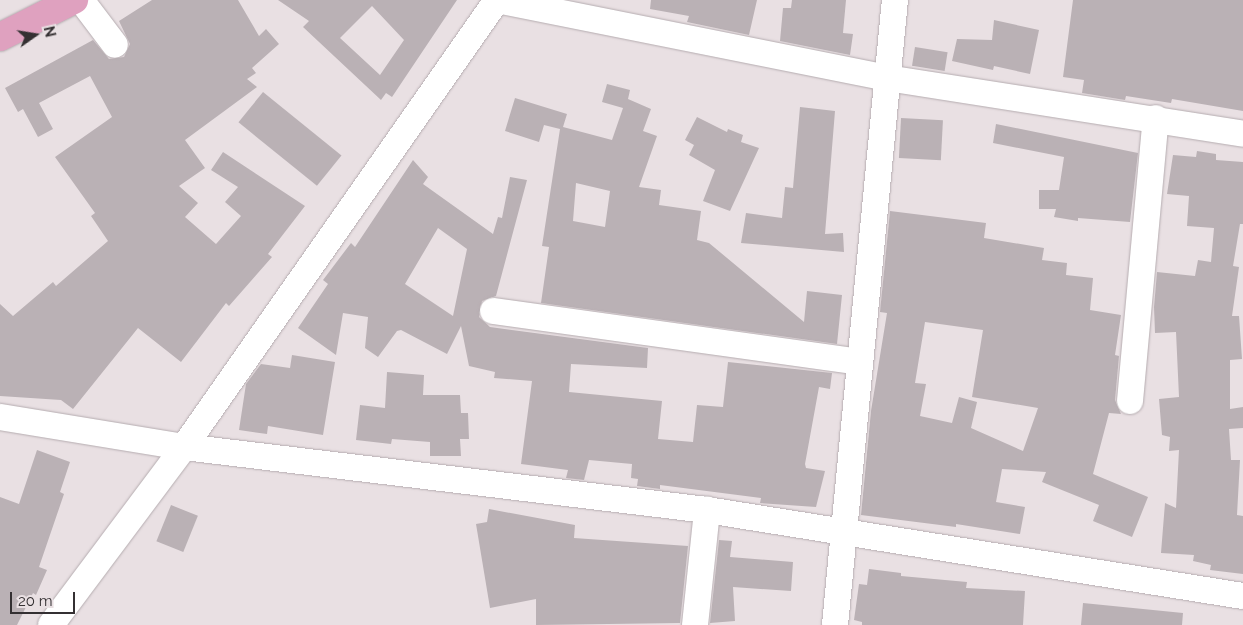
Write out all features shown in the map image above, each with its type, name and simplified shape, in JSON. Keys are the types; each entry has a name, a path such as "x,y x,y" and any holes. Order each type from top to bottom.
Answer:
{"main road":[{"path":"0,37 74,0"}],"street":[{"path":"82,0 115,45"},
{"path":"51,625 184,447 497,0 887,78 1156,118 1243,134"},
{"path":"835,625 895,0"},
{"path":"1130,401 1156,118"},
{"path":"493,311 859,362"},
{"path":"0,417 184,447 707,510 1243,596"},
{"path":"695,625 707,510"}],"building":[{"path":"152,0 238,0 259,36 266,29 279,44 252,68 256,73 247,79 257,87 185,140 205,168 179,186 198,203 185,217 216,244 241,216 225,202 238,187 211,170 223,152 305,206 268,254 272,257 229,306 226,303 181,362 138,328 73,409 61,400 0,396 0,304 13,316 53,282 56,286 108,241 91,216 95,213 55,157 112,117 90,76 39,103 53,129 38,137 23,109 18,112 5,88 93,40 109,59 124,57 130,44 119,21"},
{"path":"278,0 457,0 392,97 386,93 381,100 303,27 309,21","holes":["372,6 404,40 380,75 340,38"]},
{"path":"651,0 757,0 749,35 687,22 689,16 650,9"},
{"path":"792,0 846,0 843,33 853,34 850,55 780,41 783,8 791,8"},
{"path":"1073,0 1243,0 1243,111 1172,99 1171,103 1126,96 1125,100 1082,93 1084,80 1063,77"},
{"path":"994,20 1039,30 1030,74 994,66 993,70 952,61 957,39 992,40"},
{"path":"915,47 948,52 945,71 912,66"},
{"path":"607,84 630,90 628,99 651,109 643,131 657,136 639,187 661,190 659,205 701,211 697,240 709,243 804,322 807,291 842,295 837,344 541,303 549,247 542,246 560,129 544,125 539,142 505,131 515,98 567,114 563,127 612,140 623,108 602,102","holes":["576,183 610,191 605,227 573,221"]},
{"path":"263,92 341,156 317,186 238,122"},
{"path":"800,107 835,111 825,234 843,233 844,252 741,243 746,213 782,218 785,187 793,188"},
{"path":"697,117 727,132 728,129 743,135 741,142 759,148 730,211 703,201 715,170 689,155 694,145 685,140"},
{"path":"901,118 943,120 941,160 899,158"},
{"path":"996,124 1138,153 1130,222 1078,218 1078,221 1054,217 1056,209 1039,209 1039,190 1059,190 1064,157 993,143"},
{"path":"1197,151 1216,154 1216,160 1243,162 1243,224 1240,224 1233,266 1239,267 1232,316 1239,316 1242,359 1230,360 1230,409 1243,407 1243,428 1229,429 1231,460 1240,460 1237,515 1243,516 1243,574 1210,570 1211,565 1193,561 1194,555 1161,553 1165,503 1176,508 1179,450 1169,451 1170,437 1162,435 1159,399 1179,397 1176,332 1155,333 1154,307 1157,272 1195,276 1198,260 1211,262 1214,228 1187,226 1189,196 1167,194 1173,155 1196,157"},
{"path":"413,160 428,177 423,184 493,234 498,217 502,218 510,177 527,180 496,296 482,301 479,317 490,327 648,348 647,368 571,364 569,392 662,401 658,439 693,442 697,405 723,407 728,362 832,373 830,389 819,387 805,464 806,468 825,471 816,507 760,503 761,498 660,485 660,489 637,486 638,479 631,478 632,464 589,460 584,480 566,478 568,470 521,464 532,381 494,378 495,372 469,366 461,326 447,354 401,330 397,331 378,357 365,348 368,317 343,313 336,355 298,328 328,284 323,280 351,243 355,247","holes":["438,228 467,249 453,316 405,284"]},
{"path":"890,211 986,223 984,238 1044,248 1042,260 1067,263 1066,275 1093,278 1090,310 1121,315 1115,355 1119,356 1115,400 1121,414 1109,413 1093,474 1148,497 1132,537 1093,521 1099,505 1042,482 1046,472 1002,469 996,502 1025,507 1020,534 956,524 956,527 861,515 871,411 887,313 880,312","holes":["925,322 983,330 972,397 1038,408 1023,451 971,428 977,402 959,397 952,423 920,416 926,384 915,383"]},
{"path":"292,355 335,362 323,435 268,426 267,434 239,430 246,384 261,364 290,368"},
{"path":"387,372 424,375 423,395 460,395 461,413 468,413 469,439 460,439 461,456 430,456 430,442 392,439 391,444 356,440 360,405 385,408"},
{"path":"37,450 70,462 60,492 64,494 39,567 47,570 36,595 33,593 17,625 0,625 0,497 19,504"},
{"path":"171,505 198,516 183,552 156,541"},
{"path":"489,509 575,525 574,538 688,546 680,623 536,625 536,599 490,608 476,524 487,522"},
{"path":"719,540 732,541 730,557 793,562 791,591 733,587 735,621 710,623"},
{"path":"869,569 901,573 901,576 967,582 966,588 1025,591 1023,625 862,625 862,622 854,620 859,584 867,585"},
{"path":"1083,603 1183,613 1182,625 1081,625"}]}
